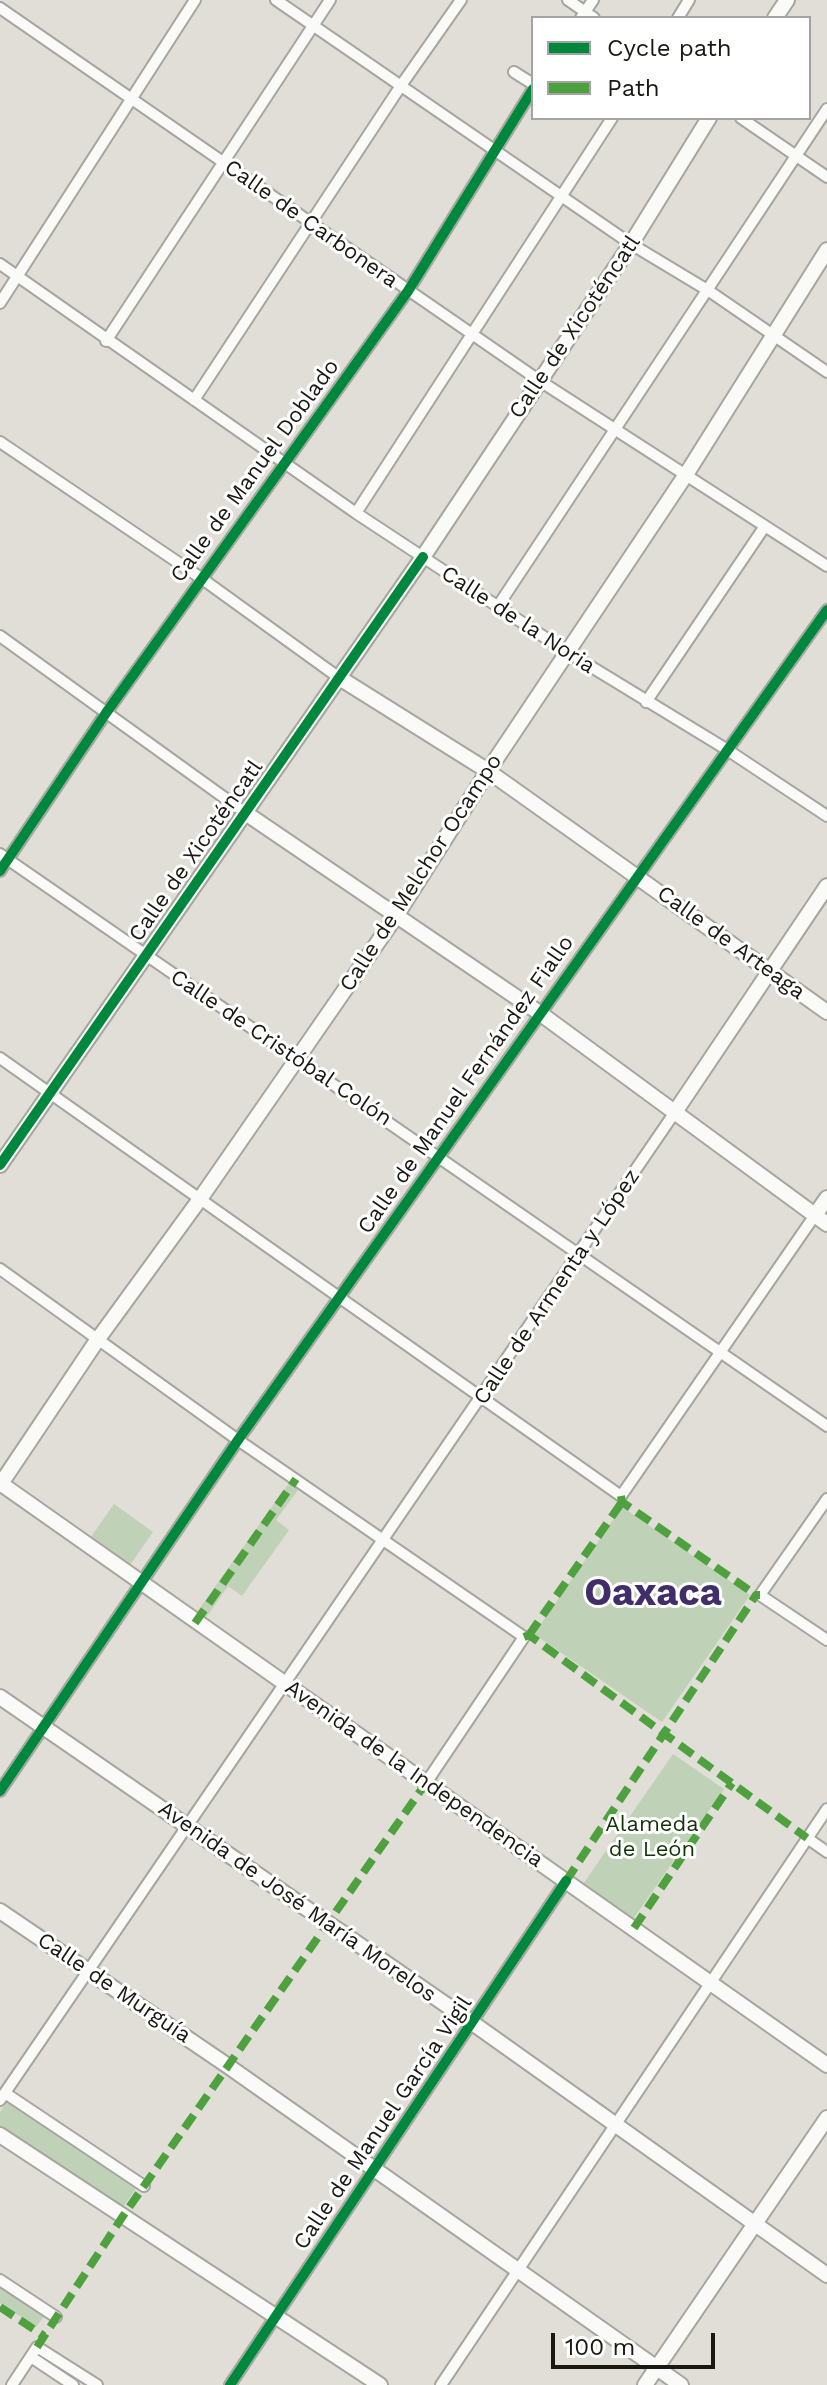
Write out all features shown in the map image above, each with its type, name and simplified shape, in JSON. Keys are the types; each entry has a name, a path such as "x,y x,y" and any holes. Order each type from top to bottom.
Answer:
{"street":[{"path":"0,303 195,0"},
{"path":"276,0 562,193 631,244 709,291 827,372"},
{"path":"106,341 312,23 330,0"},
{"path":"194,400 402,84 461,0"},
{"path":"568,0 587,16 593,0"},
{"name":"Calle de Carbonera","path":"0,8 540,381 827,566"},
{"path":"514,72 531,85"},
{"name":"Calle de Manuel Doblado","path":"0,871 4,857 408,291 531,89"},
{"path":"498,606 827,109"},
{"path":"356,513 611,120"},
{"name":"Calle de Xicoténcatl","path":"0,1165 148,957 423,557 631,244 708,120"},
{"path":"744,120 827,177"},
{"name":"Calle de Melchor Ocampo","path":"0,1484 98,1339 299,1059 396,916 488,771 687,473 827,250"},
{"name":"Calle de la Noria","path":"0,264 17,279 356,513 567,652 726,749 827,816"},
{"name":"Calle de Arteaga","path":"0,442 201,578 338,677 488,771 827,1012"},
{"path":"646,702 765,526"},
{"name":"Calle de Manuel Fernández Fiallo","path":"0,1791 238,1440 827,610"},
{"path":"0,636 247,814 541,1014 821,1220"},
{"name":"Calle de Cristóbal Colón","path":"4,857 439,1156 718,1354 827,1426"},
{"name":"Calle de Armenta y López","path":"2,2096 579,1257 827,886"},
{"path":"0,1058 621,1496 718,1354 821,1220 827,1198"},
{"path":"0,1269 238,1440 524,1637 426,1783"},
{"name":"Avenida de la Independencia","path":"0,1484 827,2065"},
{"path":"827,1499 760,1595 827,1640"},
{"name":"Avenida de José María Morelos","path":"0,1697 474,2024 827,2275"},
{"path":"441,2385 827,1809"},
{"path":"807,1838 827,1852"},
{"name":"Calle de Manuel García Vigil","path":"230,2385 474,2024 566,1881"},
{"name":"Calle de Murguía","path":"0,1911 228,2066 681,2385"},
{"path":"2,2096 144,2186"},
{"path":"645,2385 827,2118"},
{"path":"0,2135 278,2315 380,2385"},
{"path":"0,2280 56,2317"},
{"path":"34,2352 83,2381 97,2385"},
{"path":"12,2385 34,2352"},
{"path":"34,2352 73,2385"}],"green space":[{"path":"289,1483 298,1490 276,1520 289,1530 242,1596 228,1586 205,1619 197,1612"},
{"path":"114,1504 153,1532 130,1565 91,1537"},
{"path":"622,1507 750,1595 662,1722 534,1634"},
{"name":"Alameda de León","path":"673,1754 724,1789 631,1922 581,1887"},
{"path":"8,2101 139,2184 121,2210 0,2130 0,2112"},
{"path":"0,2287 44,2316 36,2327 0,2303"}],"marked path":[{"path":"195,1623 296,1479"},
{"path":"621,1496 622,1502 756,1595"},
{"path":"529,1635 622,1502"},
{"path":"566,1881 756,1595 760,1595"},
{"path":"524,1637 529,1635 807,1838"},
{"path":"37,2347 123,2216 426,1783"},
{"path":"634,1928 732,1783"},
{"path":"0,2307 44,2336"}],"cycle path":[{"path":"0,871 106,713 408,291 531,92"},
{"path":"0,1165 423,557"},
{"path":"0,1791 238,1440 827,610"},
{"path":"230,2385 566,1881"}],"district":[{"name":"Oaxaca","path":"653,1594"}]}
